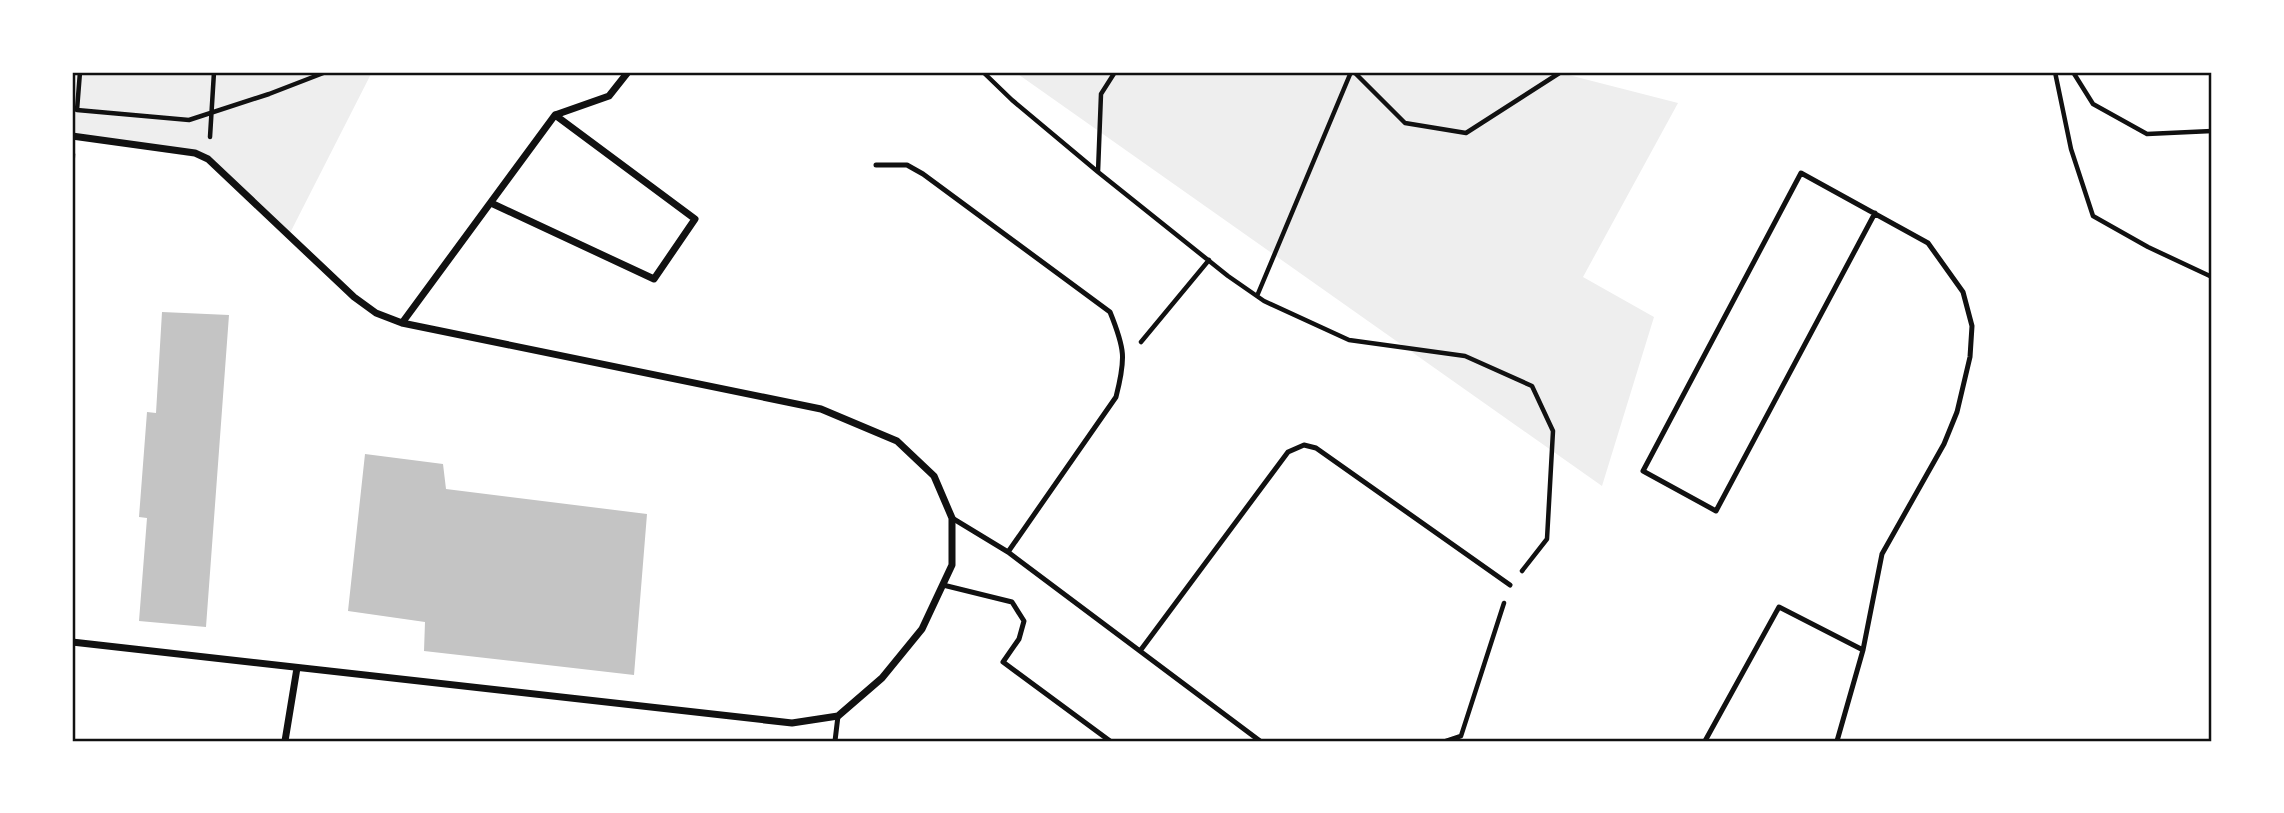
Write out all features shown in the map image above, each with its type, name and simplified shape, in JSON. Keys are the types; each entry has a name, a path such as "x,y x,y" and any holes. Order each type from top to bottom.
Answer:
{"street":[{"path":"402,323 555,115 609,96 628,72"},
{"path":"491,203 654,279 695,219 555,115"},
{"path":"72,136 195,153 208,159 354,297 376,313 402,323 821,409 897,441 934,476 952,518 952,565 922,629 882,678 838,716 792,723 72,642"},
{"path":"285,741 297,668"}],"lane":[{"path":"876,165 907,165 923,174 1110,312 1122,343 1122,365 1116,397 1008,552"},
{"path":"1837,741 1863,650 1882,554 1944,444 1956,412 1970,357 1972,326 1963,292 1928,243 1875,213 1801,173 1643,471 1716,511 1875,213"},
{"path":"1140,651 1288,452 1304,445 1316,448 1510,585"},
{"path":"952,518 1008,552 1260,741"},
{"path":"943,585 1012,602 1024,621 1019,639 1003,662 1110,741"},
{"path":"1705,741 1779,607 1863,650"},
{"path":"835,741 838,716"}],"path":[{"path":"208,159 214,72"},
{"path":"77,110 189,120 326,72"},
{"path":"983,72 1098,172 1257,296 1349,340 1465,356 1532,386 1553,431 1547,540 1510,585 1462,739 1446,741"},
{"path":"990,72 990,79"},
{"path":"1098,172 1101,94 1115,72"},
{"path":"1257,296 1352,72 1405,122 1466,133 1561,72"},
{"path":"2055,72 2071,149 2093,216 2148,247 2212,277"},
{"path":"2073,72 2093,104 2147,134 2212,131"},
{"path":"1122,365 1209,260"}],"shaded area":[{"path":"72,72 372,72 289,235 208,159 72,138"},
{"path":"1015,72 1557,72 1678,103 1583,277 1654,317 1602,486"}],"building":[{"path":"162,312 229,315 206,627 139,621 147,518 139,517 147,412 156,413"},
{"path":"365,454 443,464 446,489 647,514 634,675 424,651 425,622 348,611"}]}
